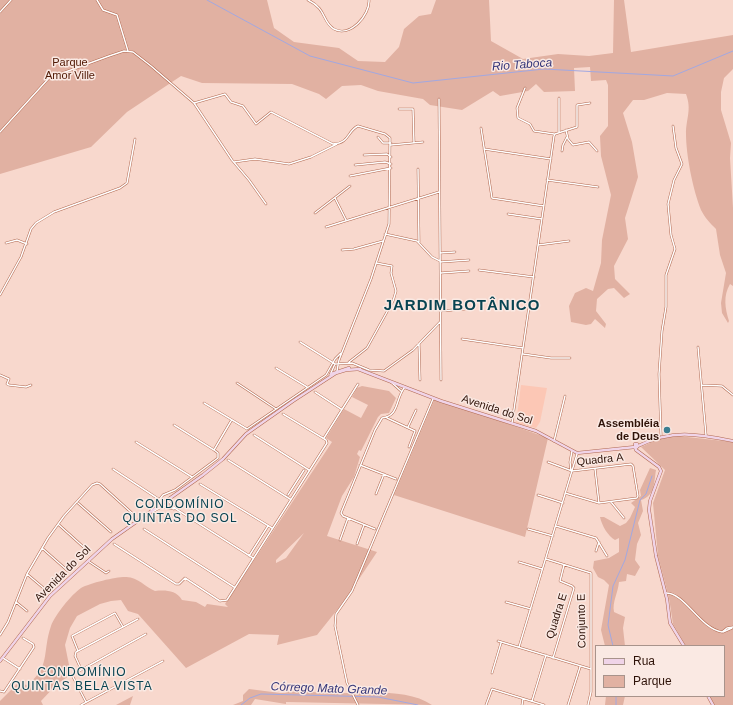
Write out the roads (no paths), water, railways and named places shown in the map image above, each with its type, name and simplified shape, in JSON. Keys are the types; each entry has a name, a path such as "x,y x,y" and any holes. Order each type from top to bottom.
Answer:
{"street":[{"path":"0,12 11,0"},
{"path":"97,0 103,10 117,15 128,51"},
{"path":"308,0 318,5 331,26 342,31 351,28 362,18 368,10 369,0"},
{"path":"0,132 49,78 109,56 128,51 137,54 194,103 234,162 266,204"},
{"path":"524,88 517,108 518,118 530,124 534,131 554,134 578,126 578,104 590,103"},
{"path":"194,103 225,94 231,102 243,106 256,123 259,123 271,112 328,143 337,144"},
{"path":"559,98 559,132"},
{"path":"439,99 441,380"},
{"path":"399,109 413,109 414,143"},
{"path":"204,403 246,430 326,375 339,360 376,263 388,224 391,143 387,134 363,126 355,127 347,140 311,157 289,164 255,159 234,162"},
{"path":"661,436 659,374 661,338 666,307 666,275 675,249 670,230 668,204 674,180 682,164 676,148 673,126"},
{"path":"481,128 492,198 544,206"},
{"path":"566,130 567,137 573,145 589,142 597,151"},
{"path":"512,424 554,134"},
{"path":"378,137 382,142 391,143 423,142"},
{"path":"562,151 567,137"},
{"path":"0,295 27,244 33,226 46,216 125,185 128,180 135,139"},
{"path":"484,149 551,159"},
{"path":"364,155 387,154 391,157"},
{"path":"355,165 385,162 391,164"},
{"path":"350,176 391,168"},
{"path":"418,169 419,242"},
{"path":"547,180 598,187"},
{"path":"315,213 350,186"},
{"path":"326,227 439,192"},
{"path":"335,198 346,220"},
{"path":"508,214 542,219"},
{"path":"385,234 419,242 432,257 440,262 469,260"},
{"path":"6,243 17,240 27,244"},
{"path":"342,250 354,249 383,241"},
{"path":"538,245 569,241"},
{"path":"440,253 455,252"},
{"path":"348,363 367,348 395,297 396,291 391,273 392,266 376,263"},
{"path":"479,270 534,277"},
{"path":"440,273 469,271"},
{"path":"440,311 465,309"},
{"path":"300,342 336,364 348,363 369,370 384,371 419,344 440,322"},
{"path":"462,339 524,348"},
{"path":"419,344 420,380"},
{"path":"698,348 706,436"},
{"path":"335,358 342,352"},
{"path":"523,354 551,358 570,358"},
{"path":"335,358 338,372"},
{"path":"335,358 339,360"},
{"path":"330,375 336,364"},
{"path":"276,368 307,387"},
{"path":"335,368 338,372"},
{"name":"Avenida do Sol","path":"323,381 330,375 338,372 360,369 433,398 536,431 577,453 636,446 661,436 679,434 706,436 733,441"},
{"name":"Avenida do Sol","path":"0,661 50,596 112,539 165,503 218,462 249,432 338,372"},
{"path":"0,375 9,379 7,384 9,385 26,387 31,385"},
{"path":"389,380 401,391"},
{"path":"236,383 276,409"},
{"path":"324,439 358,384"},
{"path":"702,385 722,386 733,395"},
{"path":"387,418 394,410 401,391 405,387"},
{"path":"315,392 342,409"},
{"path":"554,441 565,396"},
{"path":"358,705 349,689 336,634 336,614 352,591 433,398"},
{"path":"408,427 416,410"},
{"path":"114,544 178,584 184,578 220,601 227,600 327,443 324,439 283,414"},
{"path":"375,529 348,518 341,513 381,418 387,418 414,430 415,434 409,447"},
{"path":"214,450 231,421"},
{"path":"150,512 164,494 175,490 218,458 218,453 214,450 174,425"},
{"path":"254,435 309,470"},
{"path":"136,442 192,478"},
{"path":"636,446 636,450 659,466 661,472 650,501 649,510 656,556 665,593 670,623 683,645"},
{"path":"572,451 570,462 572,471"},
{"path":"519,647 577,453"},
{"path":"228,460 290,499"},
{"name":"Quadra A","path":"548,462 572,471 631,464 634,466 638,497 611,502"},
{"path":"360,465 396,479"},
{"path":"113,469 253,558"},
{"path":"595,469 599,504"},
{"path":"288,495 304,470"},
{"path":"376,494 384,474"},
{"path":"296,482 300,485"},
{"path":"0,635 16,602 27,574 42,548 58,524 97,483 133,514"},
{"path":"200,484 272,528"},
{"path":"566,493 599,504 611,502 624,518"},
{"path":"538,495 563,503"},
{"path":"78,502 111,532"},
{"path":"165,503 176,509"},
{"path":"340,540 348,518"},
{"path":"58,524 89,552"},
{"path":"356,544 364,525"},
{"path":"249,556 268,526"},
{"path":"556,526 596,538 607,556"},
{"path":"144,529 234,587"},
{"path":"528,529 553,536"},
{"path":"260,538 265,540"},
{"path":"596,551 599,542"},
{"path":"42,548 68,571"},
{"path":"546,559 564,565"},
{"path":"87,561 106,573 109,571"},
{"path":"519,562 542,569"},
{"name":"Conjunto E","path":"564,565 591,573 591,692 588,705"},
{"name":"Quadra E","path":"553,658 574,588 560,581 564,565"},
{"path":"27,574 47,591"},
{"path":"665,593 676,595 702,621 715,630 723,632 727,628 733,627"},
{"path":"16,602 27,611"},
{"path":"506,602 531,609"},
{"path":"78,651 72,636 115,613 123,627"},
{"path":"81,669 75,656 78,651 138,619"},
{"path":"86,702 72,675 146,634"},
{"path":"0,691 4,692 34,646 23,638"},
{"path":"498,641 591,669"},
{"path":"492,673 501,642"},
{"path":"532,701 546,655"},
{"path":"2,658 20,669"},
{"path":"81,705 162,661"},
{"path":"568,705 580,666"},
{"path":"486,705 492,689 544,705"},
{"path":"522,705 523,699"}],"waterway":[{"name":"Rio Taboca","path":"207,0 310,56 413,83 544,69 673,76 733,51"},
{"path":"613,645 608,625 613,586 625,560 640,500 646,494 652,476"},
{"name":"Córrego Mato Grande","path":"241,705 250,698 261,694 378,697 418,705"},
{"path":"616,697 616,705"}],"place":[{"name":"Assembléia de Deus","path":"667,430"}],"district":[{"name":"JARDIM BOTÂNICO","path":"462,306"},
{"name":"CONDOMÍNIO QUINTAS DO SOL","path":"180,512"},
{"name":"CONDOMÍNIO QUINTAS BELA VISTA","path":"82,680"}],"park label":[{"name":"Parque Amor Ville","path":"70,69"}]}
